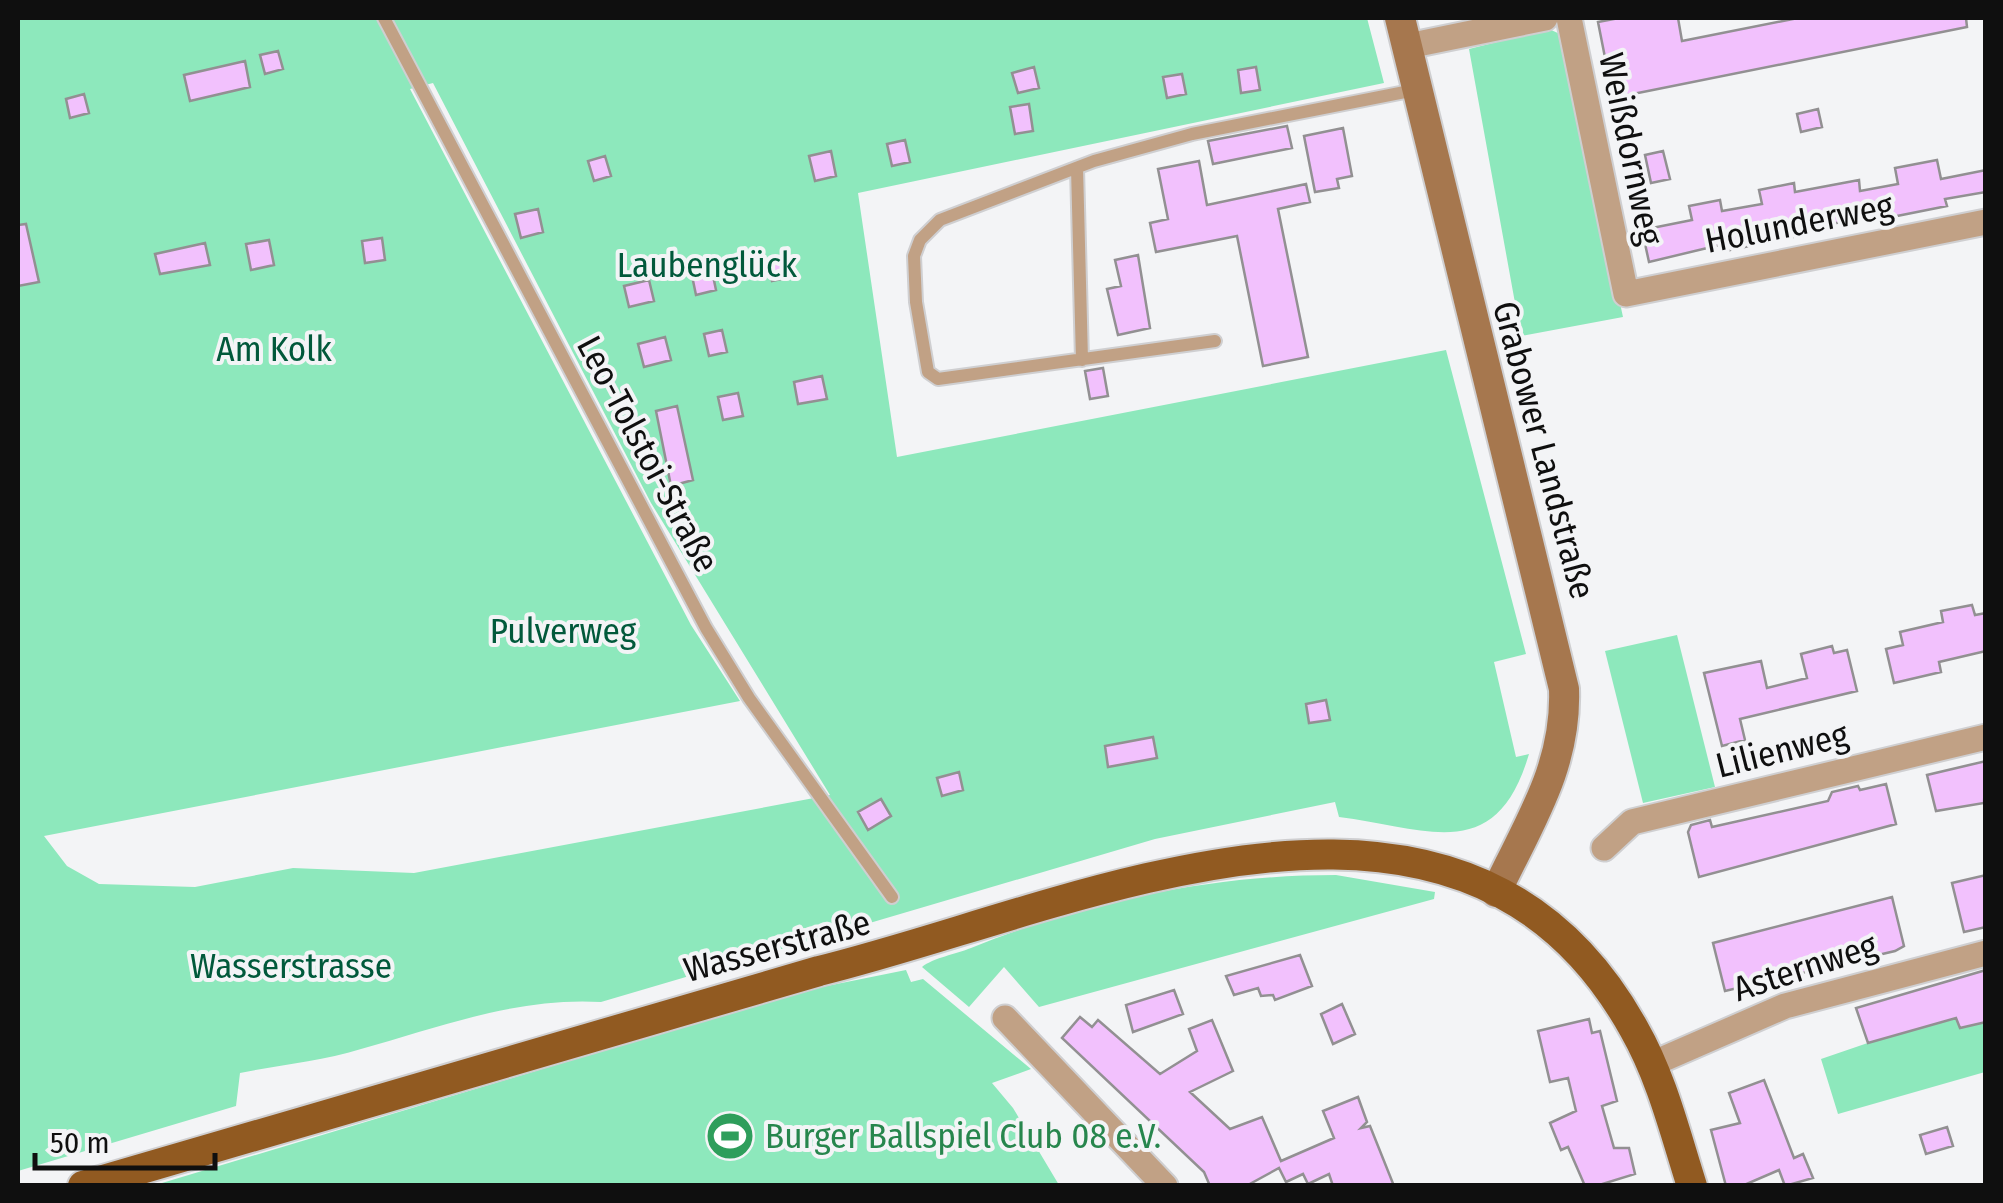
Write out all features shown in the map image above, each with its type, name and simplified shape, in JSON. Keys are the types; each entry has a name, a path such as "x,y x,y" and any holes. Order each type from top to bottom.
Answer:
{"main road":[{"name":"Grabower Landstraße","path":"1404,32 1564,688 1563,736 1554,774 1496,892"},
{"name":"Wasserstraße","path":"82,1186 1194,866 1329,851 1436,870 1496,892 1542,919 1600,978 1652,1064 1692,1186"}],"street":[{"path":"1404,32 1544,18"},
{"name":"Weißdornweg","path":"1569,18 1626,294"},
{"name":"Holunderweg","path":"1626,294 1986,222"},
{"name":"Lilienweg","path":"1604,848 1632,822 1986,736"},
{"name":"Asternweg","path":"1652,1064 1802,1000 1986,953"},
{"path":"1004,1018 1164,1186"}],"lane":[{"name":"Leo-Tolstoi-Straße","path":"384,18 706,628 749,698 892,896"},
{"path":"1215,341 938,378 928,372 916,302 914,256 920,240 940,220 1077,168 1192,134 1418,89"},
{"path":"1077,168 1082,360"}],"green space":[{"path":"18,18 1367,18 1384,83 858,193 897,457 1446,350 1526,654 1494,662 1516,757 1529,754 1515,789 1498,813 1478,826 1455,832 1430,831 1339,817 1335,802 1155,839 601,1002 509,1009 346,1053 240,1073 236,1106 18,1171","holes":["433,83 651,503 830,795 414,873 293,868 195,887 99,884 67,866 44,836 740,701 691,625 410,89"]},
{"path":"1549,29 1562,35 1623,317 1521,336 1469,49"},
{"path":"1677,635 1715,787 1643,803 1605,651"},
{"path":"1336,875 1435,892 1434,899 1039,1007 1004,967 969,1007 922,967 1015,931 1150,894 1243,880"},
{"path":"906,970 911,982 923,979 1031,1069 992,1083 1013,1108 1059,1185 152,1186 802,991"},
{"path":"1985,1012 1985,1072 1838,1114 1821,1059 1894,1034"}],"building":[{"path":"1678,18 1682,41 1798,18 1966,18 1967,27 1613,98 1598,22"},
{"path":"278,51 283,69 265,74 260,55"},
{"path":"245,61 250,87 190,101 184,75"},
{"path":"1034,67 1039,88 1018,93 1012,73"},
{"path":"1256,67 1260,90 1241,93 1238,70"},
{"path":"1182,74 1186,94 1167,98 1163,77"},
{"path":"84,94 89,113 70,118 66,99"},
{"path":"1029,104 1033,131 1015,134 1010,107"},
{"path":"1818,109 1822,127 1801,132 1797,114"},
{"path":"1287,126 1292,148 1213,164 1208,141"},
{"path":"1343,128 1352,176 1337,179 1339,188 1315,192 1304,136"},
{"path":"905,140 910,162 892,166 887,144"},
{"path":"831,151 836,176 815,181 809,156"},
{"path":"1663,151 1670,179 1651,183 1645,155"},
{"path":"605,156 611,176 594,181 588,161"},
{"path":"1937,160 1941,179 1986,170 1986,192 1945,199 1947,206 1867,222 1866,217 1792,232 1793,237 1730,250 1728,243 1649,262 1642,230 1692,220 1689,206 1720,200 1722,211 1762,204 1759,190 1794,183 1795,192 1859,180 1860,191 1898,184 1895,168"},
{"path":"1199,161 1207,205 1306,184 1310,202 1278,209 1308,357 1263,366 1237,236 1156,252 1150,223 1168,219 1158,169"},
{"path":"538,209 543,232 521,238 515,214"},
{"path":"26,224 39,282 18,286 18,225"},
{"path":"382,238 385,260 365,263 362,241"},
{"path":"269,240 274,265 251,270 246,244"},
{"path":"205,243 210,265 160,274 155,254"},
{"path":"1138,255 1150,328 1118,335 1107,289 1121,286 1115,260"},
{"path":"790,258 795,276 772,281 768,264"},
{"path":"711,266 716,290 696,295 691,271"},
{"path":"649,280 654,301 629,307 624,286"},
{"path":"722,330 727,352 709,356 704,334"},
{"path":"665,337 671,360 644,367 638,344"},
{"path":"1103,368 1108,396 1090,399 1085,371"},
{"path":"822,376 827,399 798,404 794,382"},
{"path":"738,393 743,416 723,420 718,397"},
{"path":"677,406 693,480 671,486 656,411"},
{"path":"1972,605 1975,615 1986,613 1986,651 1939,662 1941,672 1894,683 1886,649 1903,645 1900,632 1943,622 1941,611"},
{"path":"1832,646 1834,653 1847,650 1857,691 1740,719 1745,740 1722,746 1704,673 1761,661 1767,688 1807,678 1801,654"},
{"path":"1326,700 1330,720 1309,723 1306,704"},
{"path":"1153,737 1157,758 1108,767 1105,746"},
{"path":"1986,761 1984,803 1936,811 1927,775"},
{"path":"959,772 963,790 942,796 937,778"},
{"path":"1886,784 1896,824 1699,877 1688,832 1691,825 1710,820 1712,827 1828,801 1832,792"},
{"path":"881,799 891,816 868,830 858,812"},
{"path":"1986,875 1986,927 1964,932 1952,883"},
{"path":"1892,897 1904,946 1725,991 1713,943"},
{"path":"1300,955 1312,986 1275,1000 1273,995 1261,996 1258,988 1234,995 1226,976"},
{"path":"1986,970 1986,1022 1960,1028 1956,1018 1868,1043 1856,1008"},
{"path":"1174,990 1183,1014 1133,1032 1126,1005"},
{"path":"1342,1004 1355,1034 1333,1044 1321,1014"},
{"path":"1080,1017 1092,1027 1098,1020 1160,1074 1197,1051 1189,1029 1212,1020 1233,1071 1190,1092 1230,1129 1262,1117 1281,1161 1334,1138 1323,1111 1358,1097 1367,1122 1361,1128 1370,1126 1394,1186 1333,1186 1329,1174 1308,1184 1303,1174 1286,1182 1279,1168 1246,1186 1210,1186 1204,1172 1062,1038"},
{"path":"1589,1019 1592,1033 1600,1031 1617,1101 1602,1106 1614,1148 1629,1148 1635,1174 1596,1186 1585,1186 1568,1147 1561,1150 1550,1123 1576,1111 1568,1078 1550,1082 1538,1031"},
{"path":"1764,1080 1794,1158 1803,1154 1813,1178 1785,1186 1779,1170 1742,1186 1726,1186 1711,1130 1740,1123 1729,1093"},
{"path":"1947,1127 1953,1146 1926,1154 1920,1135"}],"place":[{"name":"Burger Ballspiel Club 08 e.V.","path":"730,1136"}],"park label":[{"name":"Laubenglück","path":"707,265"},
{"name":"Am Kolk","path":"274,349"},
{"name":"Pulverweg","path":"563,631"},
{"name":"Wasserstrasse","path":"291,966"}]}
